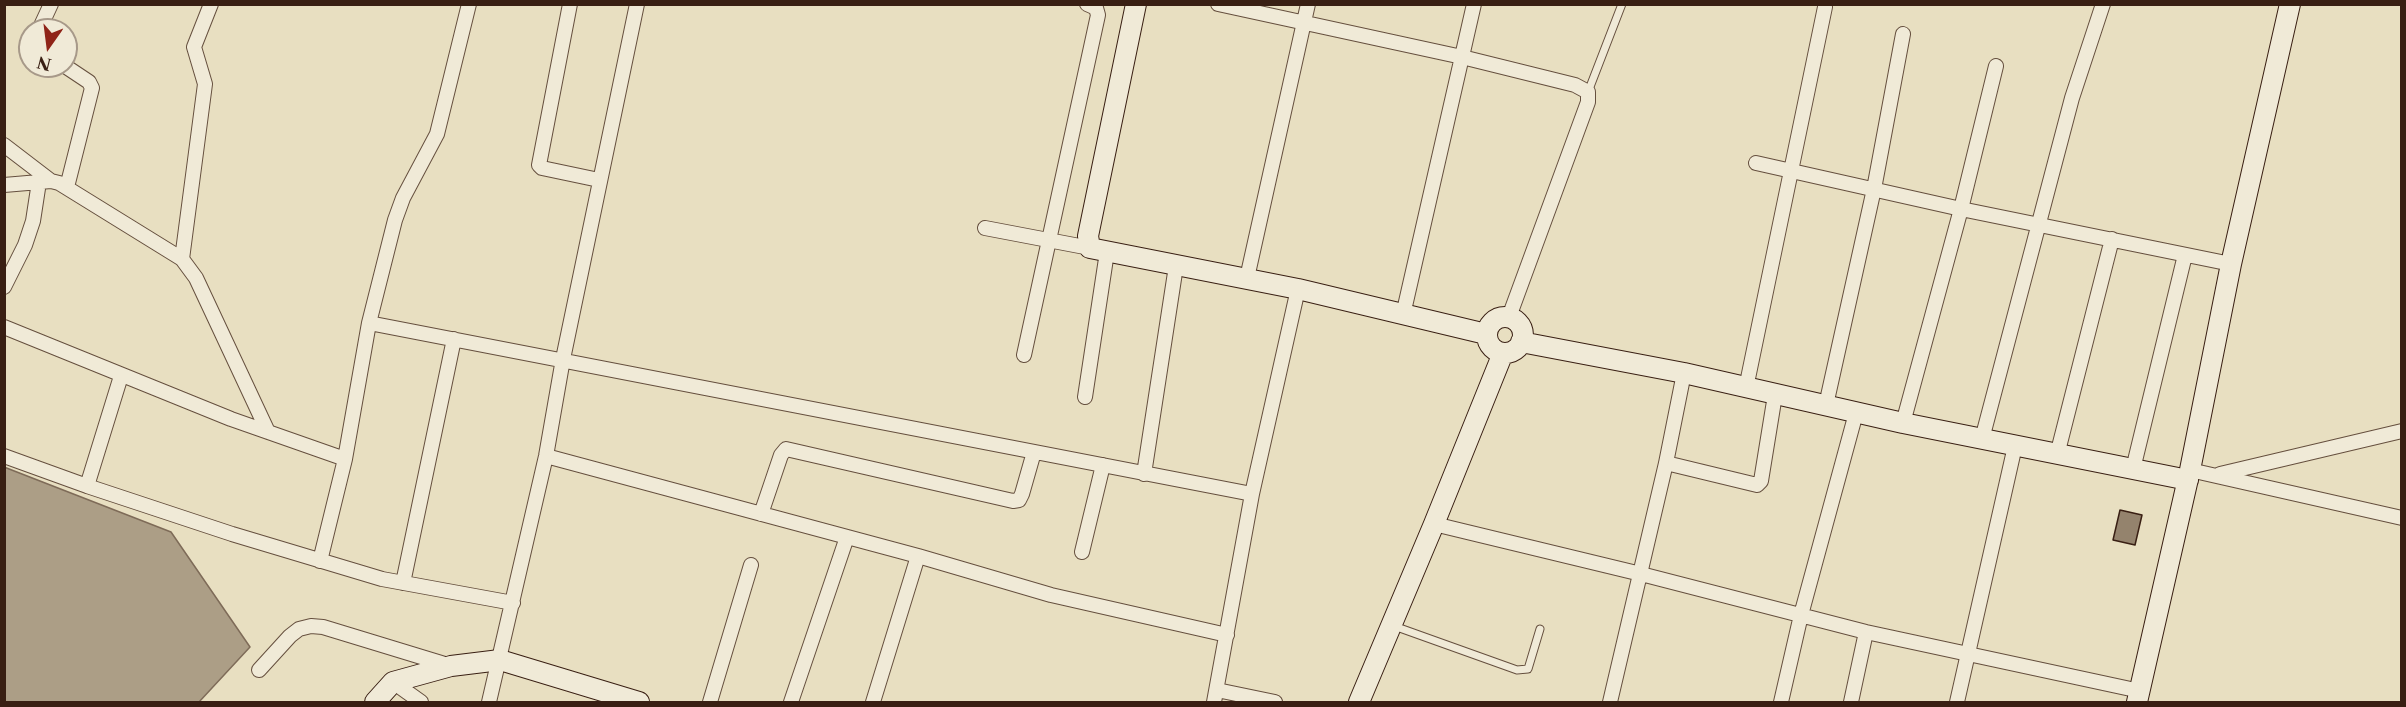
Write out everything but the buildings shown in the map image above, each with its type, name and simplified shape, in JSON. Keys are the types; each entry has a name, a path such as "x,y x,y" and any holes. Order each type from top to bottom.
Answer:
{"street":[{"path":"45,18 51,4"},
{"path":"182,259 205,84 194,47 211,4"},
{"path":"320,561 345,459 369,323 398,210 437,134 469,4"},
{"path":"570,4 539,165 599,180"},
{"path":"489,702 546,456 599,180 637,4"},
{"path":"1024,355 1098,15 1096,8 1087,4"},
{"path":"1085,396 1099,250 1088,236 1136,4"},
{"path":"1218,4 1462,57 1575,86 1588,92 1588,102 1509,317"},
{"path":"1246,278 1308,4"},
{"path":"1403,315 1474,4"},
{"path":"1982,439 2079,73 2103,4"},
{"path":"1434,524 1866,632 1968,654 2139,697 2189,475 2231,264 2290,4"},
{"path":"1746,388 1825,7"},
{"path":"1826,405 1874,189 1903,34"},
{"path":"1903,423 1961,209 1996,66"},
{"path":"67,187 92,86 78,76"},
{"path":"4,145 45,182"},
{"path":"1756,163 1961,209 2231,264"},
{"path":"4,185 45,182 67,187 182,259 196,278 267,432"},
{"path":"4,287 26,244 45,182"},
{"path":"985,228 1298,289 1486,334"},
{"path":"2057,454 2112,239"},
{"path":"2133,469 2185,255"},
{"path":"1144,474 1176,266"},
{"path":"1275,702 1216,696 1252,494 1298,289"},
{"path":"1509,317 1519,324 1523,336 1514,351 1503,353 1492,349 1486,334 1492,322 1509,317"},
{"path":"369,323 1252,494"},
{"path":"4,327 122,376 267,432 345,459"},
{"path":"403,583 454,339"},
{"path":"1521,342 1684,373 1856,413 2015,446 2133,469 2215,476 2402,518"},
{"path":"1359,702 1503,353"},
{"path":"1610,702 1666,463 1684,373"},
{"path":"87,486 122,376"},
{"path":"1666,463 1754,485 1760,483 1775,394"},
{"path":"1781,702 1801,615 1856,413"},
{"path":"2215,476 2402,431"},
{"path":"1957,702 2015,446"},
{"path":"761,514 781,455 786,449 1013,501 1019,500 1022,494 1034,452"},
{"path":"4,456 87,486 382,579 513,603"},
{"path":"546,456 918,556 1051,595 1227,635"},
{"path":"1082,552 1103,465"},
{"path":"791,702 847,537"},
{"path":"873,702 918,556"},
{"path":"710,702 751,565"},
{"path":"259,670 290,636 299,629 311,626 323,627 451,666"},
{"path":"1851,702 1866,632"},
{"path":"375,702 393,682 451,666 500,660 617,699 639,702"},
{"path":"393,682 421,702"}],"lane":[{"path":"1588,92 1622,4"},
{"path":"1392,625 1517,670 1528,669 1540,629"}],"shaded area":[{"path":"4,467 171,532 250,647 199,702 5,702"}]}
